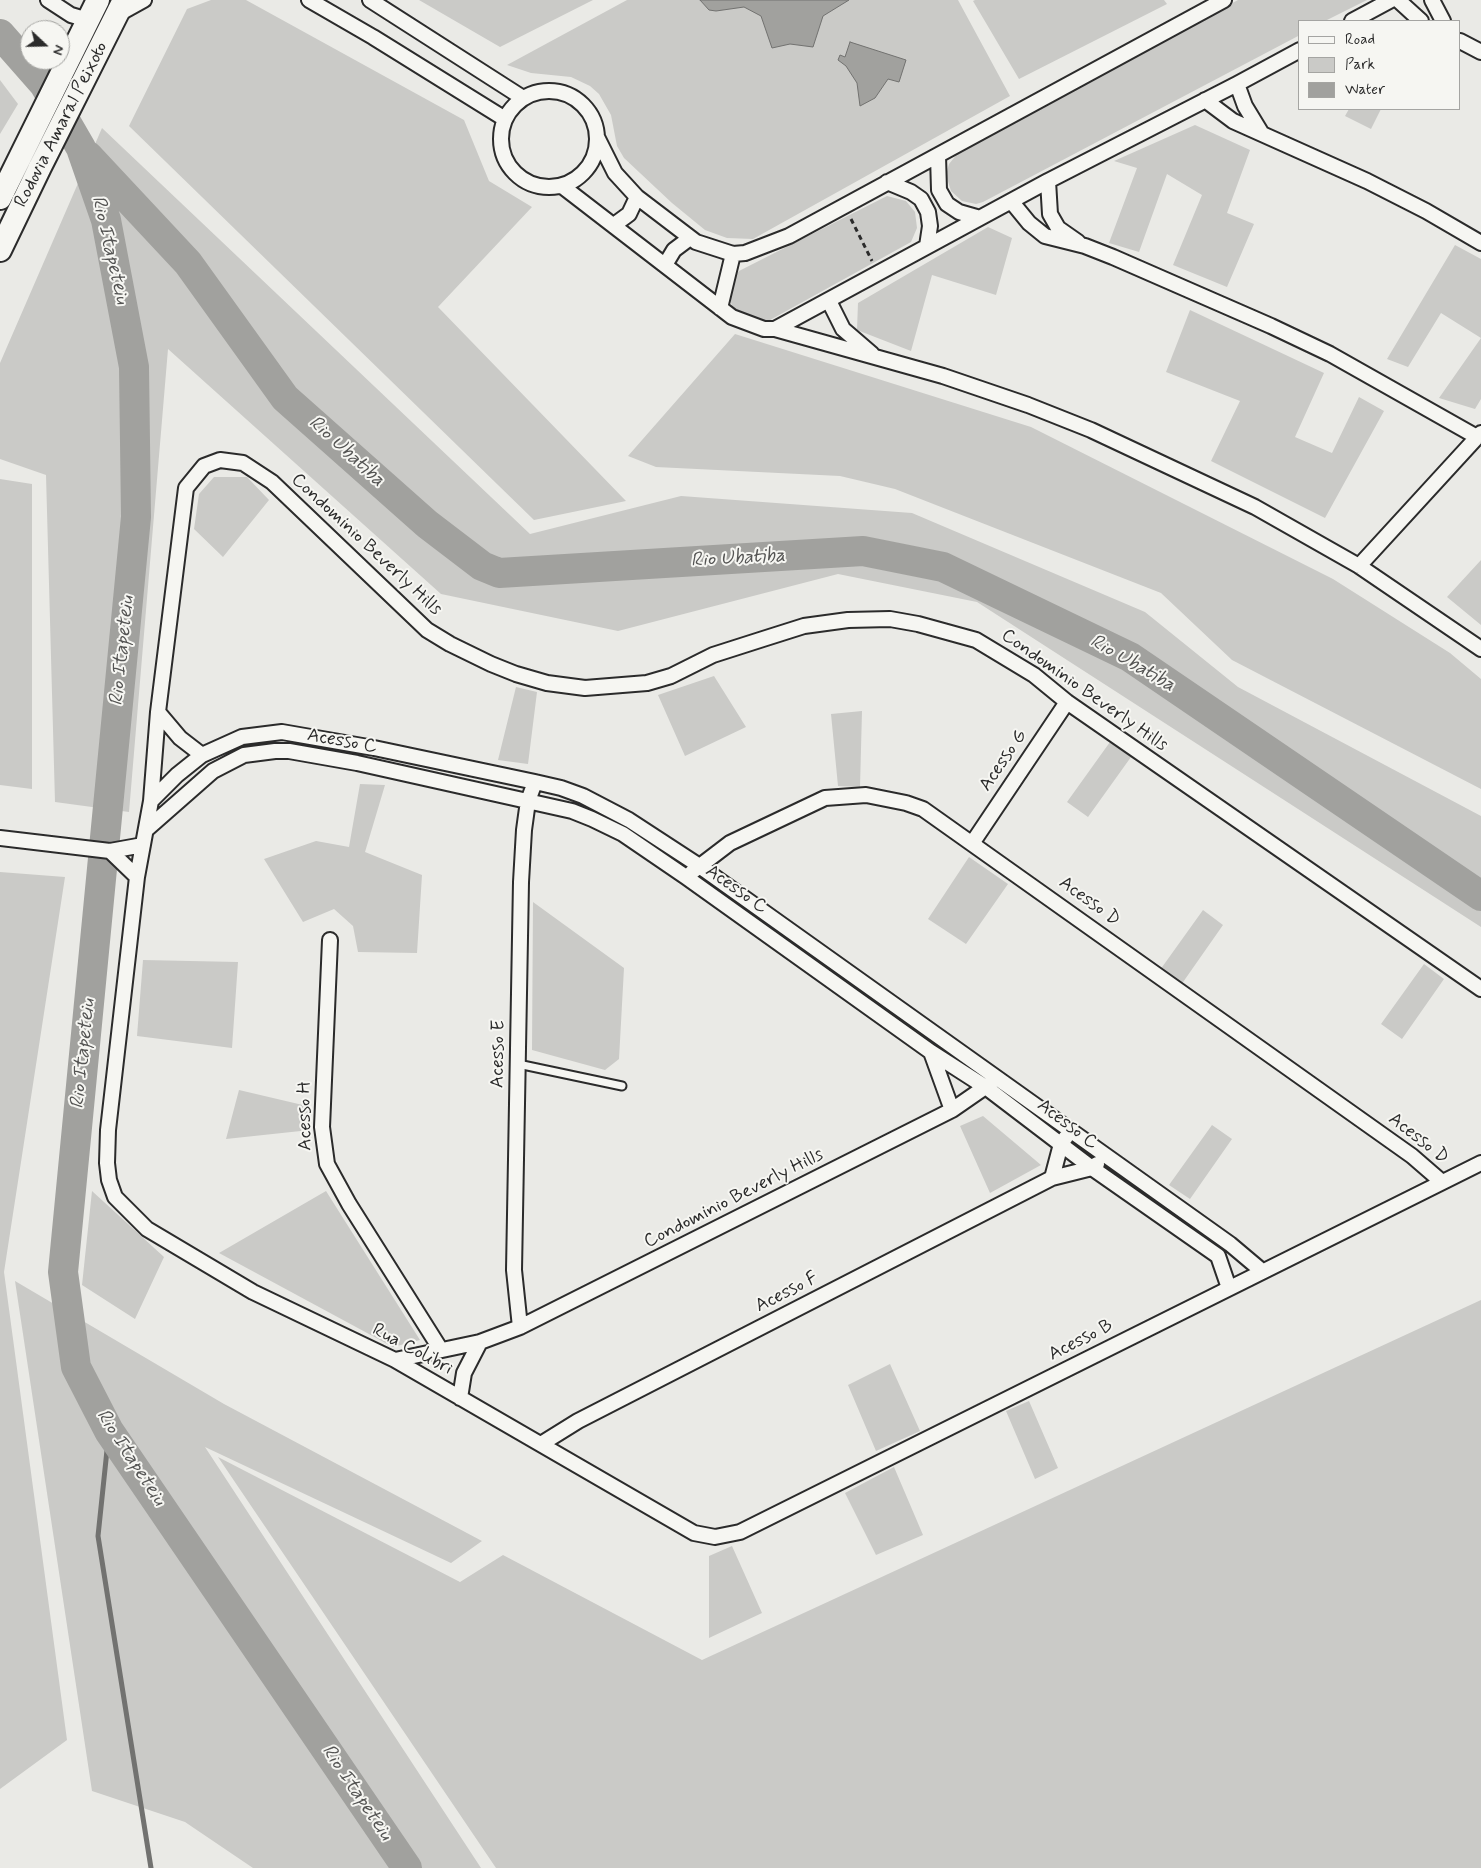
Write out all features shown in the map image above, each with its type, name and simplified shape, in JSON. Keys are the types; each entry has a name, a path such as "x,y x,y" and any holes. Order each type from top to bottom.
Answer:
{"highway":[{"name":"Rodovia Amaral Peixoto","path":"0,250 30,162 75,46 98,0"},
{"name":"Rodovia Amaral Peixoto","path":"0,198 30,162 94,60 120,8"}],"street":[{"path":"48,0 71,15 88,20"},
{"path":"120,8 144,0"},
{"path":"310,0 505,119"},
{"path":"370,0 523,98"},
{"path":"597,138 615,173 637,197 690,238 717,250 733,254 761,247 789,236 1224,0"},
{"path":"1354,20 1391,0"},
{"path":"1398,0 1420,20"},
{"path":"1432,0 1442,20"},
{"path":"1461,42 1481,52"},
{"path":"775,329 1048,180 1298,51"},
{"path":"1237,84 1245,106 1262,134"},
{"path":"550,91 571,97 588,110 595,123 597,138 595,154 588,168 576,179 562,186 546,188 531,185 518,177 507,165 501,150 500,134 505,119 512,107 523,98 536,92 550,91"},
{"path":"1205,100 1232,121 1367,181 1426,211 1481,243"},
{"path":"938,156 939,190 946,204 959,212 980,218"},
{"path":"1048,180 1050,214 1058,228 1085,246"},
{"path":"886,182 911,192 921,199 928,212 930,226 927,246"},
{"path":"562,186 614,224 732,317 764,329 775,329 943,376 1028,405 1091,430 1254,507 1359,566 1481,649"},
{"path":"614,224 629,214 637,197"},
{"path":"1011,201 1029,223 1045,236 1085,246 1215,301 1330,354 1479,435 1359,566"},
{"path":"665,265 674,250 690,238"},
{"path":"720,308 733,254"},
{"path":"829,301 843,329 876,358"},
{"name":"Condominio Beverly Hills","path":"115,1197 109,1180 107,1163 108,1130 137,877 151,801 158,712 186,488 204,466 220,460 242,462 272,482 428,630 460,650 516,674 547,682 585,688 647,683 671,676 713,655 804,626 848,620 890,619 918,624 976,640 1034,675 1067,702 1481,989"},
{"name":"Acesso G","path":"973,842 1067,702"},
{"path":"158,712 180,738 202,755"},
{"name":"Acesso C","path":"151,801 177,775 202,755 242,737 282,732 365,746 561,788 607,808 698,865 1230,1244 1262,1271"},
{"name":"Acesso C","path":"147,829 213,771 244,755 264,752 289,751 357,763 572,811 609,827 686,878 986,1088 1092,1168 1218,1256"},
{"name":"Acesso E","path":"520,1327 514,1270 521,882 528,801 535,782"},
{"name":"Acesso D","path":"686,878 698,865 730,843 825,798 853,795 898,801 923,809 973,842 1412,1156 1442,1182"},
{"path":"0,838 108,851 143,845"},
{"path":"108,851 137,877"},
{"name":"Acesso H","path":"330,940 322,1127 327,1164 349,1204 441,1350"},
{"path":"932,1052 952,1110"},
{"name":"Condominio Beverly Hills","path":"395,1360 480,1342 520,1327 952,1110 986,1088 996,1077"},
{"path":"1052,1178 1061,1144 1070,1131"},
{"name":"Acesso F","path":"541,1444 578,1421 1052,1178 1092,1168 1106,1157"},
{"name":"Acesso B","path":"694,1533 715,1537 740,1532 1481,1163"},
{"name":"Rua Colibri","path":"115,1197 146,1229 253,1292 395,1360 694,1533"},
{"path":"1229,1288 1218,1256 1230,1244"},
{"path":"460,1398 464,1373 480,1342"}],"lane":[{"path":"518,1064 622,1086"}],"path":[{"path":"844,205 878,273"}],"green space":[{"path":"211,0 246,0 464,120 489,181 532,207 438,307 626,501 534,520 129,126 187,9"},
{"path":"419,0 593,0 500,47"},
{"path":"627,0 958,0 1010,96 753,239 727,238 705,230 672,203 624,158 617,146 611,115 599,94 590,86 571,77 531,73 507,65"},
{"path":"1164,0 1167,4 1019,79 973,1"},
{"path":"1238,0 1367,0 1327,20 1298,20 1298,36 983,202 976,204 962,201 951,191 947,171 949,164 958,153"},
{"path":"0,80 18,104 0,134"},
{"path":"1348,110 1380,110 1371,129 1345,116"},
{"path":"1195,125 1250,150 1227,213 1254,224 1227,287 1173,265 1202,195 1167,174 1139,252 1109,243 1137,168 1114,161"},
{"path":"102,128 530,534 681,496 912,513 1145,612 1238,687 1481,816 1481,927 977,602 838,574 618,631 441,594 168,349 129,812 55,802 46,475 0,459 0,363"},
{"path":"887,196 906,201 915,212 917,228 911,242 770,320 763,322 738,314 733,309 729,296 731,282 739,271"},
{"path":"988,227 1012,238 996,295 932,275 911,351 857,330 858,303"},
{"path":"1455,245 1481,259 1481,338 1441,313 1408,367 1387,359"},
{"path":"1190,310 1324,373 1295,437 1332,453 1359,397 1384,411 1325,518 1211,461 1240,401 1166,372"},
{"path":"735,334 1031,427 1333,579 1450,653 1481,679 1481,789 1232,660 1161,593 895,489 840,476 656,467 628,456"},
{"path":"1481,338 1481,399 1475,409 1439,398"},
{"path":"214,477 247,477 269,500 223,557 194,529 199,494"},
{"path":"0,479 32,484 32,789 0,785"},
{"path":"1481,560 1481,625 1447,597"},
{"path":"714,676 746,727 685,756 658,695"},
{"path":"516,687 537,692 528,764 498,760"},
{"path":"862,711 860,787 838,786 831,714"},
{"path":"1110,742 1131,757 1088,817 1067,802"},
{"path":"360,784 385,785 365,852 422,875 417,953 358,952 353,926 334,909 303,922 264,859 316,841 349,847"},
{"path":"969,857 1008,884 966,944 928,919"},
{"path":"0,872 65,877 4,1272 67,1740 0,1789"},
{"path":"533,902 624,968 619,1059 605,1070 532,1050"},
{"path":"1203,910 1223,925 1181,985 1160,970"},
{"path":"143,960 238,962 232,1048 137,1036"},
{"path":"1424,964 1444,979 1402,1039 1381,1024"},
{"path":"239,1090 307,1106 310,1130 226,1139"},
{"path":"983,1116 1041,1165 990,1193 960,1126"},
{"path":"1212,1125 1232,1139 1190,1199 1169,1185"},
{"path":"92,1191 164,1257 135,1319 82,1285"},
{"path":"326,1191 420,1340 393,1347 219,1253"},
{"path":"15,1281 224,1404 482,1541 451,1563 205,1447 481,1868 253,1868 185,1822 92,1791"},
{"path":"1481,1300 1481,1868 496,1868 218,1457 460,1582 503,1555 702,1660"},
{"path":"890,1364 920,1431 876,1451 848,1385"},
{"path":"1029,1401 1058,1468 1035,1479 1006,1411"},
{"path":"894,1467 923,1535 876,1555 845,1493"},
{"path":"732,1546 762,1613 709,1638 709,1556"}],"water":[{"path":"700,0 849,0 823,16 813,47 790,44 772,48 761,16 744,7 716,11 709,10"},
{"path":"850,42 906,60 899,82 888,79 875,98 860,106 857,83 846,66 838,60 840,55 845,57"}],"waterway":[{"name":"Rio Itapeteiu","path":"0,34 44,84 81,148 106,220 134,367 136,517 63,1272 76,1367 109,1431 407,1868"},
{"name":"Rio Ubatiba","path":"88,156 188,263 285,398 427,524 482,566 499,573 863,551 943,567 1130,657 1481,896"},
{"path":"109,1431 98,1536 151,1868"}]}
